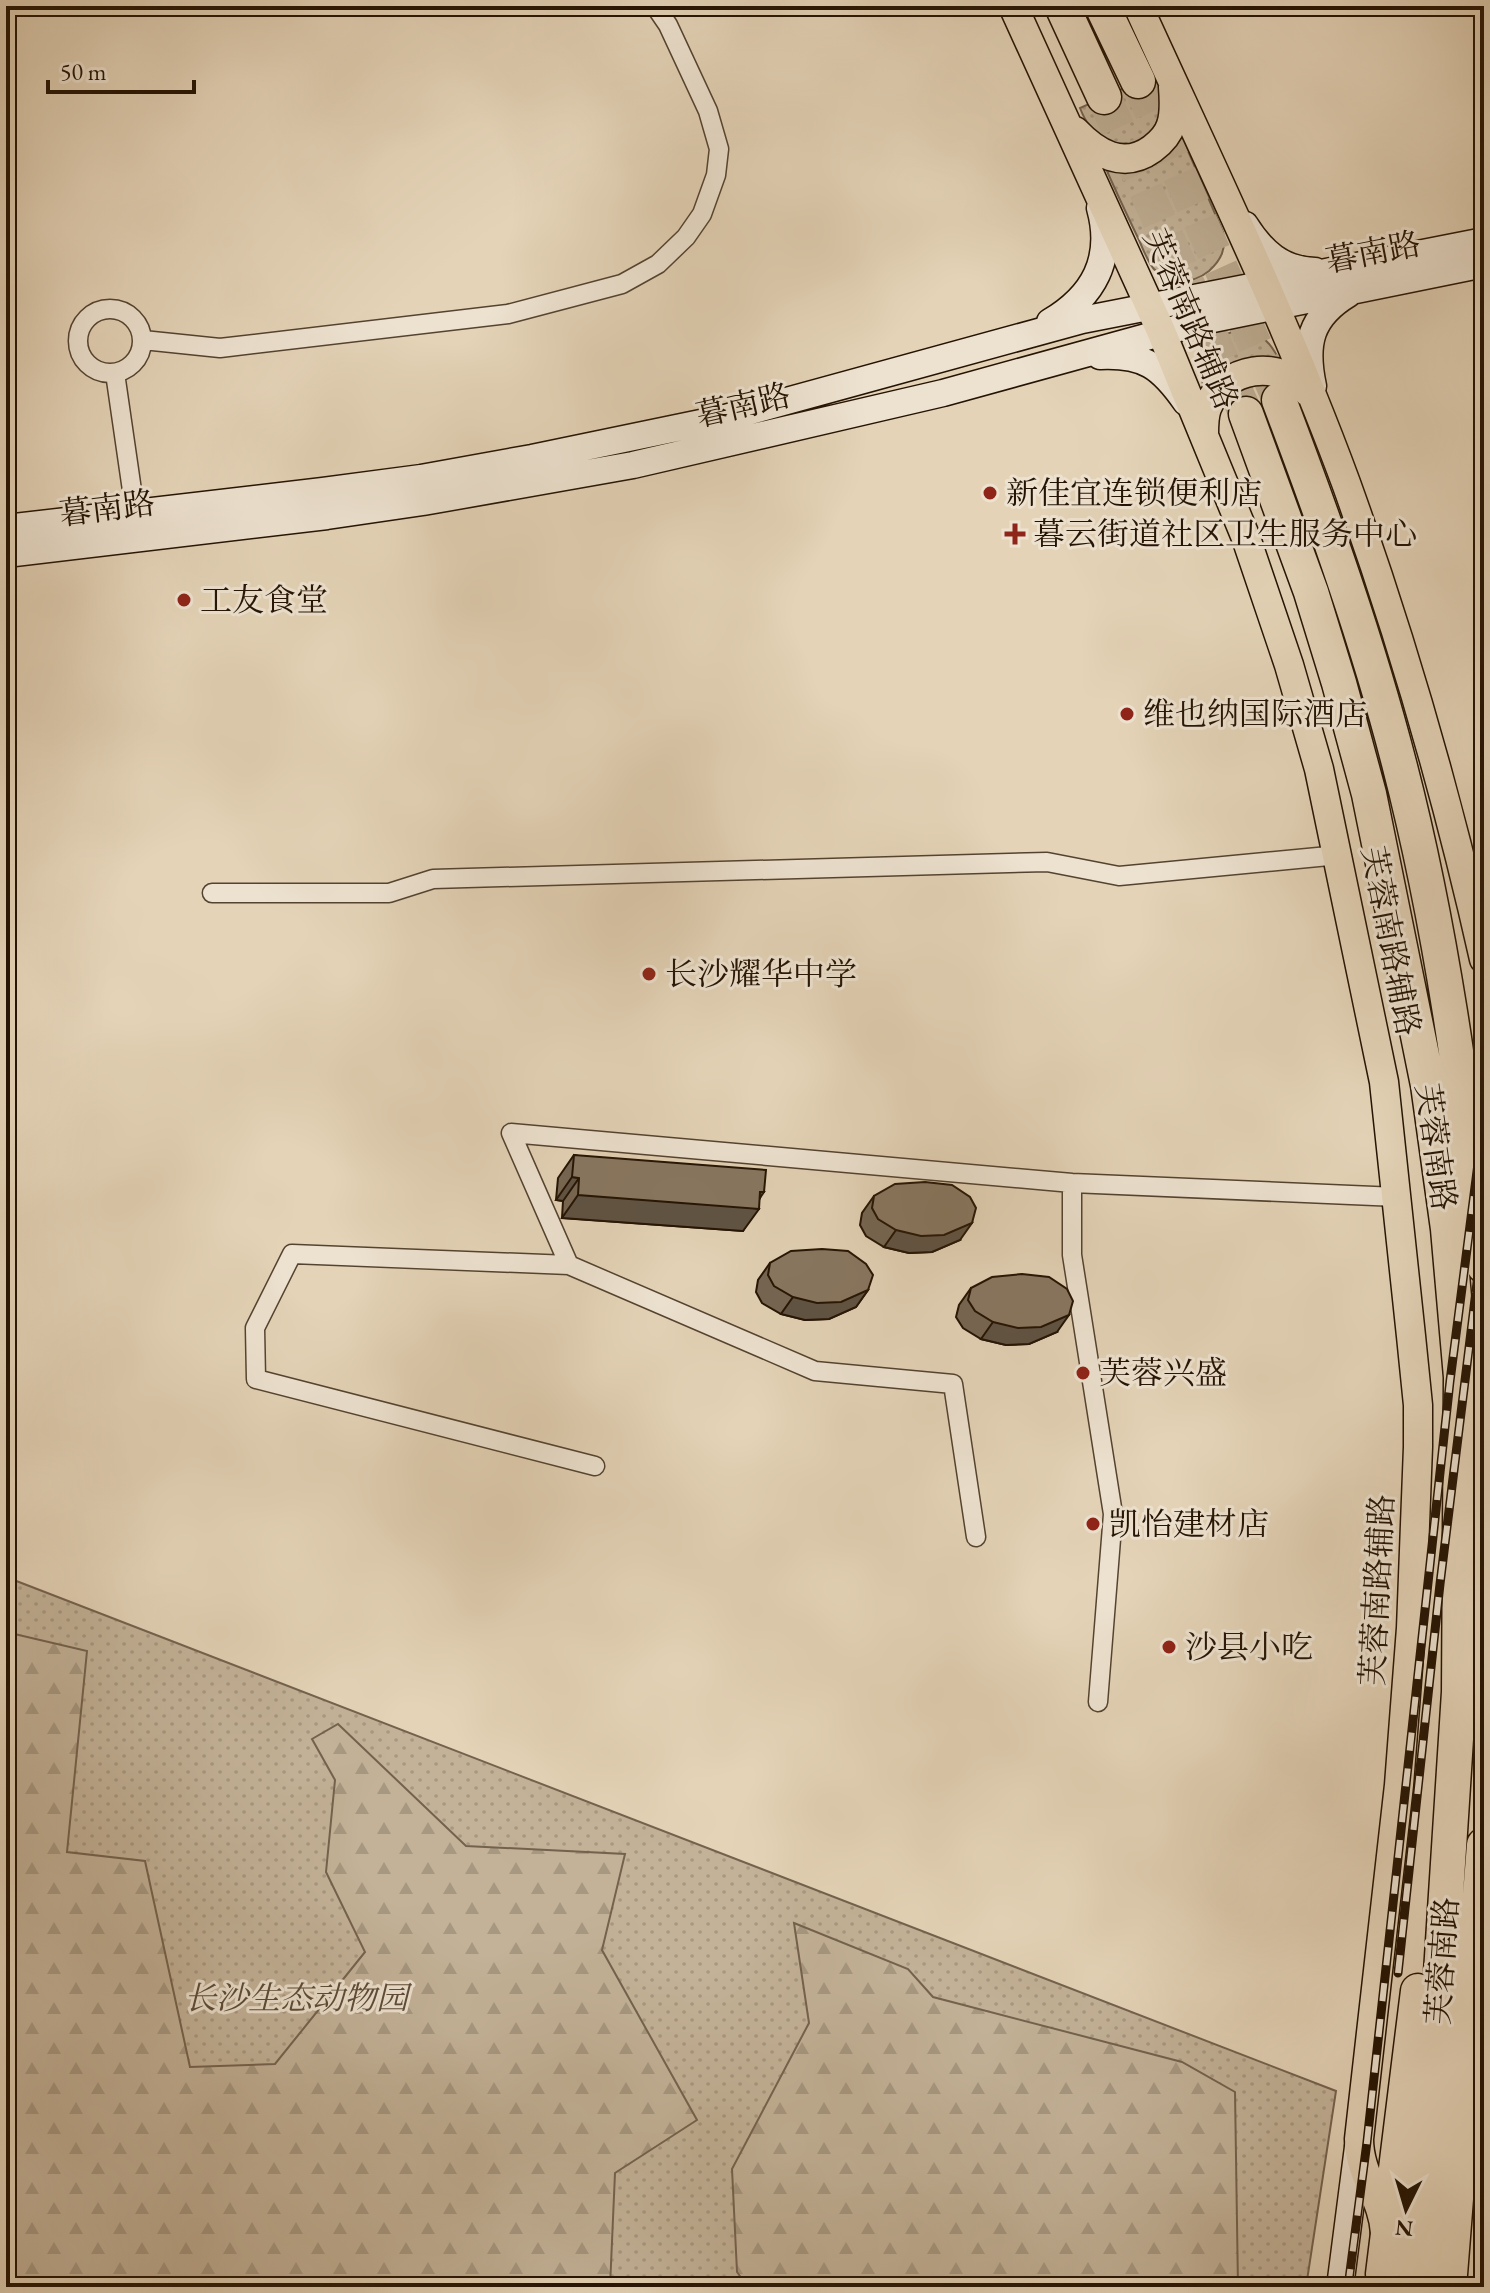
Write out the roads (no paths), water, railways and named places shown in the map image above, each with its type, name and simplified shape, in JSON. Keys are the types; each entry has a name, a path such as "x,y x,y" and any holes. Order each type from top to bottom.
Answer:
{"highway":[{"path":"1062,6 1104,97"},
{"path":"1102,6 1138,81"},
{"name":"芙蓉南路","path":"1303,403 1399,765 1423,868 1446,987 1467,1124 1484,1266"},
{"name":"芙蓉南路","path":"1246,414 1311,592 1369,794 1428,1085 1448,1229 1461,1377 1461,1580 1455,1772 1433,2097 1416,2287"},
{"path":"1382,2281 1429,1900 1461,1580"},
{"name":"芙蓉南路","path":"1449,2287 1484,1845"},
{"path":"1473,1985 1484,2019"}],"main road":[{"name":"芙蓉南路辅路","path":"1013,6 1156,319 1246,538 1289,665 1319,769 1384,1082 1418,1405 1413,1586 1399,1785 1340,2287"},
{"path":"1138,6 1270,296 1303,403"},
{"path":"1069,125 1093,149 1106,156 1121,159 1144,154 1166,137 1171,127 1173,83"},
{"path":"1018,338 1065,313 1089,289 1097,275 1105,233 1091,173"},
{"path":"1225,194 1255,241 1268,255 1294,269 1344,281 1334,302 1322,314 1309,342 1311,380 1303,403"},
{"name":"暮南路","path":"6,554 137,527 626,440 740,414 1082,320 1156,319 1344,281 1484,241"},
{"name":"暮南路","path":"1344,281 1484,264"},
{"name":"暮南路","path":"6,528 137,527 423,502 633,465 943,393 1049,363 1156,319"},
{"path":"1049,363 1117,355 1143,360 1155,366 1177,388 1202,429"},
{"path":"1202,429 1206,410 1216,393 1245,373 1278,371 1295,378 1303,403 1350,497 1407,662 1449,812 1484,959"},
{"name":"芙蓉南路辅路","path":"1359,2139 1363,2171 1377,2199 1384,2226 1382,2281"}],"street":[{"path":"143,340 220,348 508,314 622,284 658,264 686,237 702,214 716,175 719,149 708,111 668,25 655,6"},
{"path":"104,309 123,311 137,323 143,340 138,358 124,371 115,373 90,367 80,353 78,335 87,318 104,309"},
{"path":"115,373 137,527"},
{"path":"212,893 389,893 433,879 1047,862 1119,876 1339,855"},
{"path":"569,1265 511,1133 1072,1183 1397,1197"},
{"path":"1072,1183 1072,1255 1113,1514 1098,1702"},
{"path":"595,1466 256,1379 255,1328 292,1254 569,1265 815,1371 953,1384 976,1537"}],"tunnel":[{"path":"1138,81 1279,399"},
{"path":"1104,97 1246,414"}],"railway":[{"path":"1348,2287 1367,2142 1450,1381 1484,1117"},
{"path":"1398,1973 1440,1584 1484,1226"}],"place":[{"name":"新佳宜连锁便利店","path":"990,493"},
{"name":"暮云街道社区卫生服务中心","path":"1015,534"},
{"name":"工友食堂","path":"184,600"},
{"name":"维也纳国际酒店","path":"1127,714"},
{"name":"长沙耀华中学","path":"649,974"},
{"name":"芙蓉兴盛","path":"1083,1373"},
{"name":"凯怡建材店","path":"1093,1524"},
{"name":"沙县小吃","path":"1169,1647"}],"park label":[{"name":"长沙生态动物园","path":"296,1998"}]}
